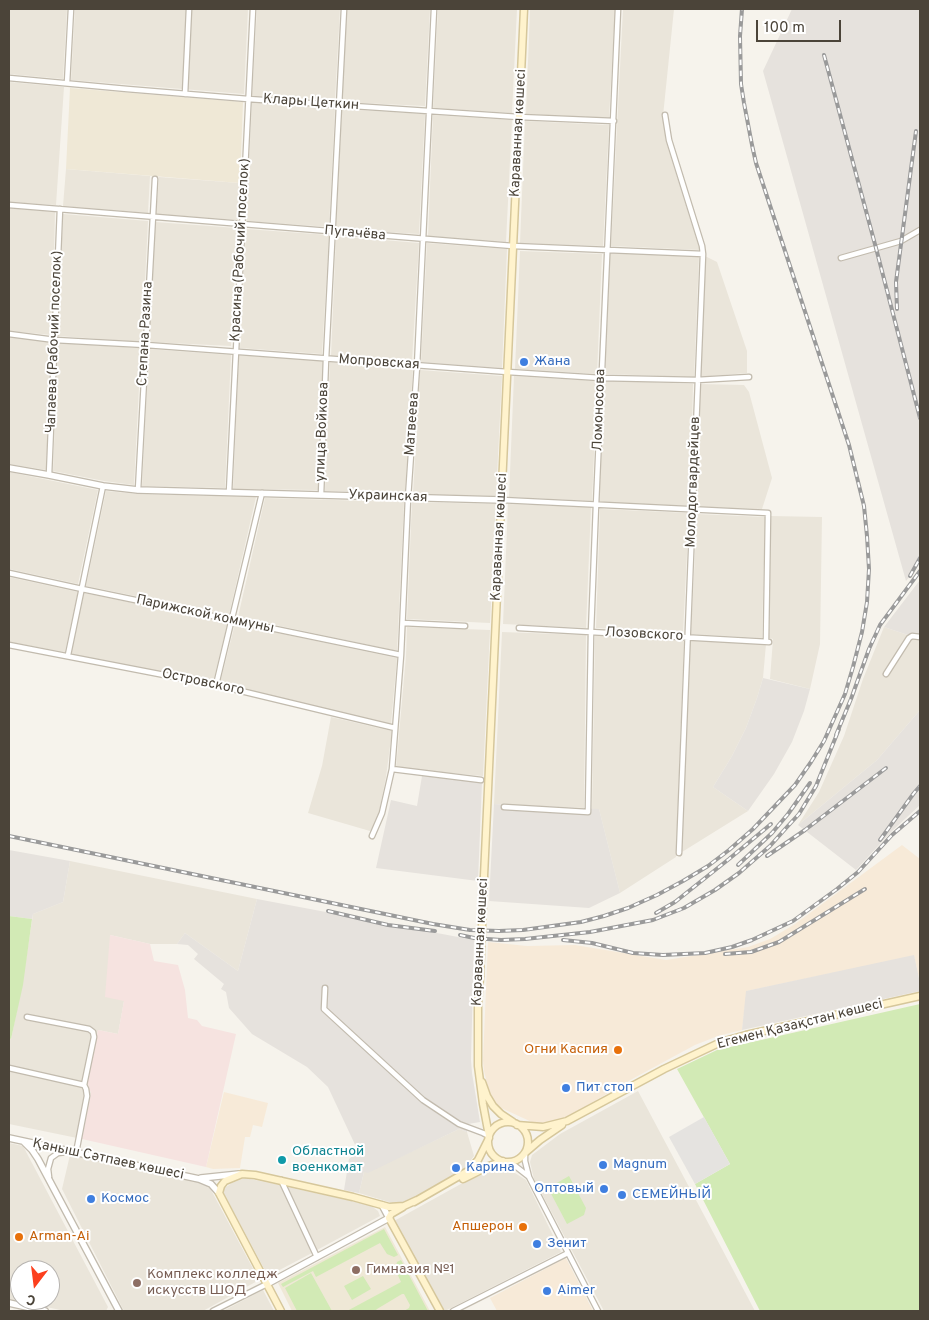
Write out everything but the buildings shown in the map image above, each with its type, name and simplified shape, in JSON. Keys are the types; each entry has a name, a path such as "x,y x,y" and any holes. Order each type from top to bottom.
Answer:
{"main road":[{"name":"Караванная көшесі","path":"489,1137 482,1104 478,1066 478,1004 524,9"},
{"name":"Егемен Қазақстан көшесі","path":"516,1124 543,1127 567,1121 664,1069 721,1042 920,996"},
{"name":"Караванная көшесі","path":"478,1066 486,1093 493,1106 516,1124"},
{"path":"389,1218 473,1174 506,1162 516,1161 567,1121"},
{"path":"389,1218 392,1214 470,1170 480,1157 493,1129 500,1124 508,1122 516,1124 524,1130 528,1137 528,1147 525,1153"},
{"path":"489,1137 488,1146 491,1152 496,1158 506,1162"},
{"path":"281,1311 219,1193 225,1181 242,1174 254,1175 392,1207 417,1200"},
{"path":"389,1218 440,1311"}],"street":[{"path":"67,83 71,9"},
{"path":"185,94 189,9"},
{"name":"Красина (Рабочий поселок)","path":"229,492 253,9"},
{"name":"улица Войкова","path":"321,495 344,9"},
{"name":"Матвеева","path":"372,836 382,813 392,770 402,655 408,498 417,366 434,9"},
{"name":"Ломоносова","path":"504,807 588,812 591,632 618,9"},
{"name":"Клары Цеткин","path":"9,78 248,99 519,117 614,121"},
{"name":"Молодогвардейцев","path":"665,115 669,140 702,246 679,854"},
{"name":"Степана Разина","path":"138,490 155,179"},
{"name":"Пугачёва","path":"9,205 514,246 702,254"},
{"name":"Чапаева (Рабочий поселок)","path":"50,475 60,209"},
{"path":"841,258 901,240 920,230"},
{"name":"Мопровская","path":"9,334 55,340 601,378 697,380 749,377"},
{"name":"Украинская","path":"9,468 103,486 138,490 502,500 768,513 767,642"},
{"path":"68,655 103,486"},
{"path":"216,685 262,493"},
{"name":"Парижской коммуны","path":"9,573 402,655"},
{"path":"403,623 464,626"},
{"name":"Лозовского","path":"519,628 767,642"},
{"path":"886,674 909,638 912,636 920,637"},
{"name":"Островского","path":"9,644 216,685 395,728"},
{"path":"392,770 481,780"},
{"path":"325,988 324,1009 423,1100 459,1124 482,1132 489,1137"},
{"path":"27,1017 89,1029 93,1032 94,1037 84,1085 87,1096 75,1152 58,1153 51,1158 48,1169 51,1183"},
{"path":"9,1068 84,1085"},
{"name":"Қаныш Сәтпаев көшесі","path":"9,1138 194,1178"},
{"path":"22,1141 35,1154 118,1311"},
{"path":"525,1153 529,1177 598,1311"},
{"path":"506,1162 514,1165 529,1177"},
{"path":"194,1178 242,1174"},
{"path":"194,1178 209,1183 219,1193"},
{"path":"281,1180 317,1257"},
{"path":"213,1311 389,1218 382,1206"},
{"path":"377,1224 383,1217 382,1206"},
{"path":"453,1311 568,1253"},
{"path":"9,1303 45,1311"}],"shaded area":[{"path":"9,9 67,9 63,79 9,74"},
{"path":"75,9 248,9 244,94 71,80"},
{"path":"257,9 340,9 335,100 252,96"},
{"path":"347,9 430,9 425,106 342,102"},
{"path":"438,9 517,9 512,113 433,108"},
{"path":"530,9 615,9 609,118 526,114"},
{"path":"623,9 674,9 663,116 666,141 700,250 611,246"},
{"path":"792,9 920,9 920,564 906,581 763,71"},
{"path":"9,82 64,87 56,205 9,202"},
{"path":"70,88 243,102 240,183 66,169"},
{"path":"252,102 335,108 329,227 246,221"},
{"path":"342,109 425,114 419,234 336,229"},
{"path":"433,115 512,120 506,242 428,236"},
{"path":"525,121 609,125 603,246 520,243"},
{"path":"66,169 150,176 148,213 63,206"},
{"path":"159,177 240,183 238,220 156,214"},
{"path":"9,208 55,212 52,335 9,331"},
{"path":"63,214 148,221 142,342 58,336"},
{"path":"155,222 237,228 231,346 149,342"},
{"path":"246,229 329,235 322,354 240,348"},
{"path":"336,236 419,243 412,361 331,356"},
{"path":"427,243 507,249 502,368 421,362"},
{"path":"520,251 602,254 597,374 515,369"},
{"path":"610,253 699,256 694,377 605,374"},
{"path":"705,256 717,262 747,351 747,373 700,377"},
{"path":"9,337 52,342 46,470 9,464"},
{"path":"58,343 141,348 134,485 53,471"},
{"path":"149,349 231,355 225,488 142,486"},
{"path":"239,355 323,361 318,490 233,489"},
{"path":"330,362 413,368 405,493 325,491"},
{"path":"420,370 502,376 496,496 413,494"},
{"path":"514,376 597,381 592,501 509,497"},
{"path":"605,380 693,384 690,506 599,502"},
{"path":"700,384 744,385 749,392 772,478 762,509 697,507"},
{"path":"9,472 98,490 78,584 9,569"},
{"path":"106,491 138,494 256,497 229,615 86,586"},
{"path":"265,498 404,502 397,651 238,617"},
{"path":"412,502 496,504 490,623 407,619"},
{"path":"508,504 591,507 586,628 503,624"},
{"path":"600,509 689,513 683,633 596,628"},
{"path":"697,514 765,517 762,638 691,634"},
{"path":"771,516 822,517 820,644 810,689 770,679 773,639 769,638"},
{"path":"9,577 78,592 65,652 9,642"},
{"path":"920,580 920,639 884,627"},
{"path":"84,593 228,622 213,682 71,654"},
{"path":"235,624 397,658 391,724 220,683"},
{"path":"407,627 490,630 483,776 396,768"},
{"path":"884,627 920,639 920,710 877,760 798,825 819,792 844,736 863,679"},
{"path":"502,632 586,635 584,808 494,804"},
{"path":"595,635 684,640 676,857 620,893 599,809 592,809"},
{"path":"690,639 766,644 763,678 746,728 713,787 748,811 682,852"},
{"path":"763,678 810,689 792,742 774,774 748,811 713,787 746,728"},
{"path":"920,710 920,805 891,832 856,870 798,825 877,760"},
{"path":"331,717 392,731 379,812 370,831 308,813 322,766"},
{"path":"422,776 482,782 478,881 376,868 391,800 417,806"},
{"path":"494,804 599,809 620,893 589,908 489,901"},
{"path":"902,845 920,859 920,983 914,956 747,991 742,1030 718,1036 695,1045 567,1117 545,1123 534,1123 499,1107 493,1099 488,1087 483,1060 488,942 527,946 575,945 666,960 748,947 770,939 795,924"},
{"path":"9,850 70,861 63,902 33,914 32,919 9,916"},
{"path":"70,861 257,899 238,971 185,933 177,944 150,944 110,935 124,1001 118,1034 98,1030 87,1081 91,1093 82,1139 9,1124 9,1038 11,1039 22,985 33,914 63,902"},
{"path":"257,899 474,940 471,1060 480,1122 468,1124 467,1132 459,1129 368,1173 364,1172 359,1193 344,1190 349,1159 358,1151 328,1087 307,1067 252,1034 229,1008 226,992 221,989 224,984 194,959 198,954 188,945 177,944 185,933 238,971"},
{"path":"110,935 150,944 154,961 178,965 185,990 188,1018 197,1020 202,1026 236,1034 206,1167 82,1139 91,1093 87,1082 98,1030 118,1034 124,1001 105,997"},
{"path":"914,955 920,991 742,1030 746,991"},
{"path":"638,1091 755,1311 604,1311 534,1179 530,1162 532,1155 560,1134"},
{"path":"224,1092 268,1103 262,1127 253,1125 250,1137 245,1137 240,1168 213,1169 206,1167"},
{"path":"704,1117 730,1164 695,1184 669,1137"},
{"path":"459,1129 467,1132 474,1156 462,1172 405,1202 396,1204 359,1193 364,1172 368,1172"},
{"path":"9,1143 23,1146 108,1307 106,1311 60,1310 60,1260 10,1260 10,1299"},
{"path":"70,1155 202,1183 210,1188 259,1280 203,1311 124,1311 62,1189"},
{"path":"501,1168 507,1168 526,1180 561,1252 445,1311 394,1221 468,1180"},
{"path":"245,1178 280,1185 312,1253 268,1276 222,1190 232,1183"},
{"path":"287,1187 370,1205 378,1211 380,1216 317,1250"},
{"name":"Гимназия №1","path":"385,1227 430,1311 292,1311 278,1283"},
{"path":"566,1258 593,1311 497,1311 490,1298"},
{"path":"263,1290 274,1311 223,1311"}],"green space":[{"path":"9,916 32,919 23,985 11,1039 9,1038"},
{"path":"920,1004 920,1311 760,1311 695,1184 730,1164 677,1069 717,1050"},
{"path":"569,1176 586,1208 584,1215 567,1224 548,1188"},
{"path":"384,1229 398,1255 394,1257 387,1254 380,1243 316,1277 313,1271 283,1287 281,1284"},
{"path":"401,1260 428,1311 404,1311 410,1305 404,1294 402,1294 375,1311 347,1311 401,1282 395,1269 397,1262"},
{"path":"311,1273 332,1311 297,1311 285,1288"},
{"path":"363,1276 371,1289 352,1300 344,1286"}],"railway":[{"path":"9,836 433,924 470,930 523,930 581,922 604,916 657,895 708,866 729,850 753,829 795,785 824,741 845,694 853,667 867,602 869,569 867,536 864,506 849,445 756,163 741,84 740,36 742,9"},
{"path":"824,55 920,418"},
{"path":"897,309 896,282 916,131"},
{"path":"910,576 920,558"},
{"path":"836,735 880,625 920,571"},
{"path":"460,935 501,940 590,932 653,920 684,908 739,873 770,846 799,814 816,786 839,729"},
{"path":"767,856 805,830 886,768"},
{"path":"738,865 772,833 810,783"},
{"path":"880,840 920,786"},
{"path":"563,940 592,943 633,953 663,955 705,953 752,940 793,921 837,889 858,872 892,835 920,811"},
{"path":"656,913 675,902 771,824"},
{"path":"725,954 751,952 779,942 865,889"},
{"path":"328,911 388,925 435,931"}],"place":[{"name":"Жана","path":"524,362"},
{"name":"Огни Каспия","path":"618,1050"},
{"name":"Пит стоп","path":"566,1088"},
{"name":"Областной военкомат","path":"282,1160"},
{"name":"Magnum","path":"603,1165"},
{"name":"Карина","path":"456,1168"},
{"name":"Оптовый","path":"604,1189"},
{"name":"СЕМЕЙНЫЙ","path":"622,1195"},
{"name":"Космос","path":"91,1199"},
{"name":"Апшерон","path":"523,1227"},
{"name":"Arman-Ai","path":"19,1237"},
{"name":"Зенит","path":"537,1244"},
{"name":"Гимназия №1","path":"356,1270"},
{"name":"Комплекс колледж искусств ШОД","path":"137,1283"},
{"name":"Aimer","path":"547,1291"}]}
